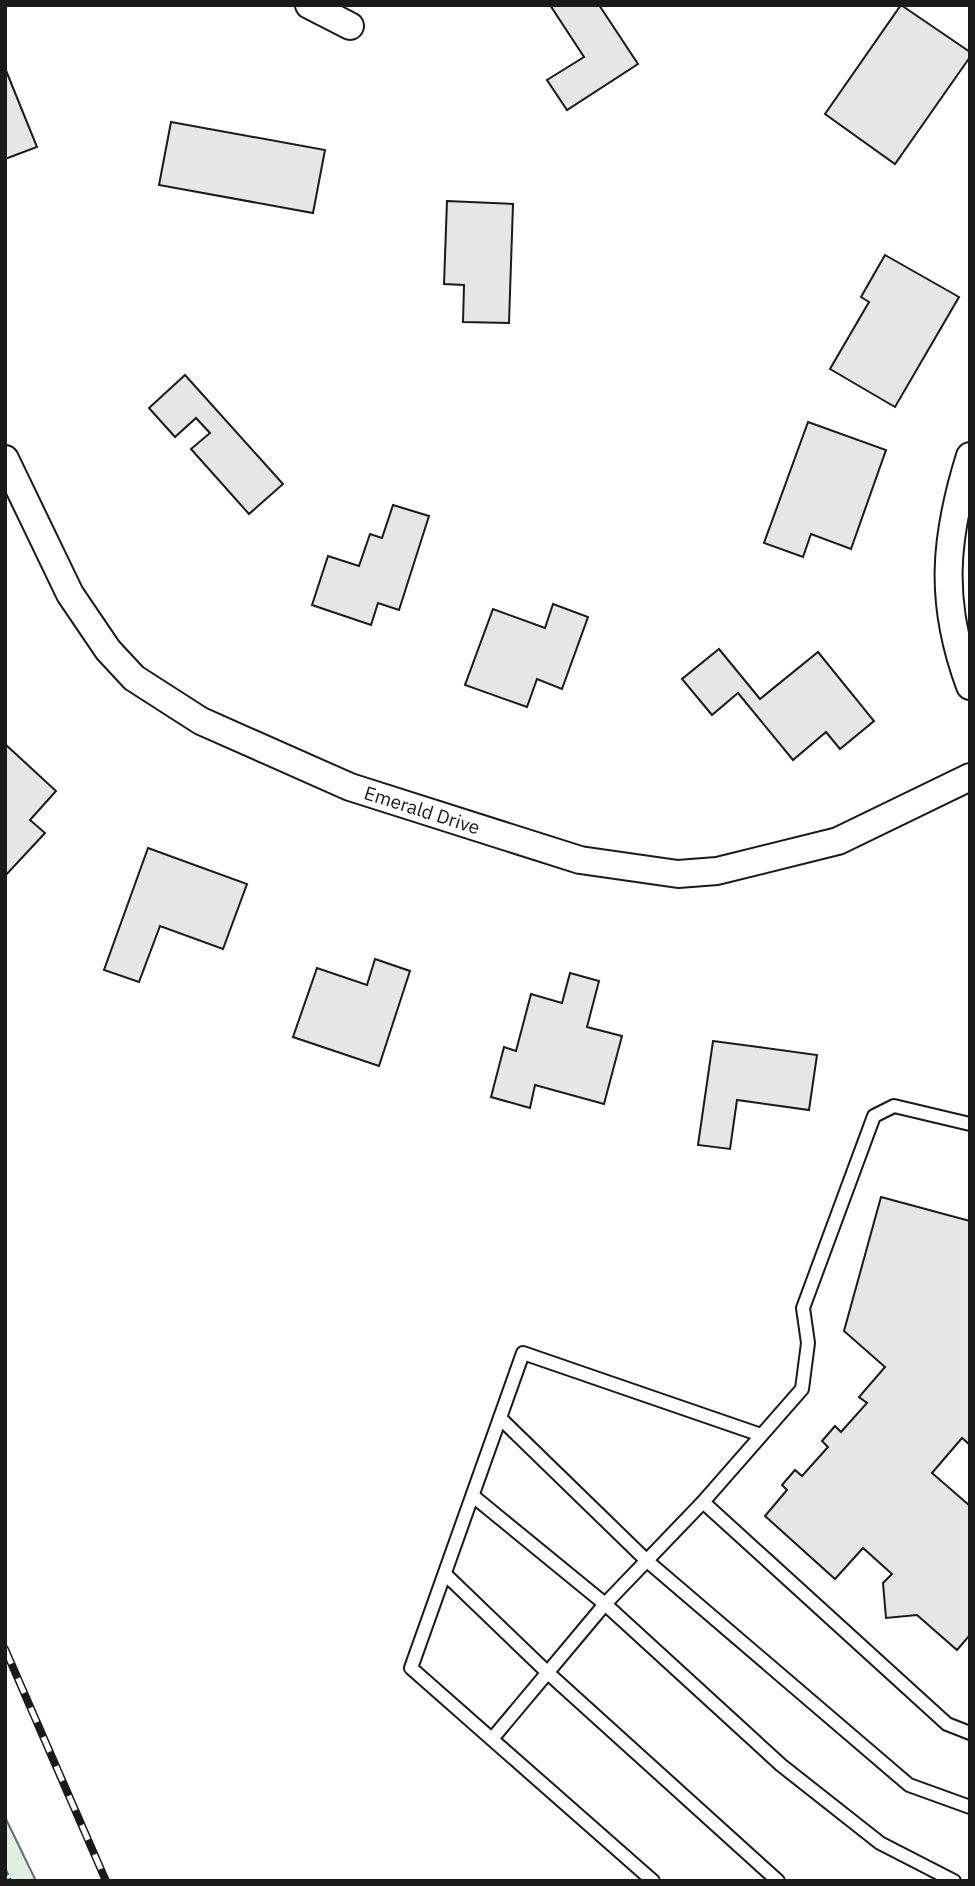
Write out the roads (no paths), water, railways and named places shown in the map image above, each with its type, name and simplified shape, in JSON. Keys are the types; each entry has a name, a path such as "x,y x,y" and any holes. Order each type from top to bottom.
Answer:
{"street":[{"path":"309,5 349,26"},
{"path":"970,456 959,488 947,553 954,644 970,686"},
{"name":"Emerald Drive","path":"5,459 70,594 108,650 134,678 201,721 349,786 580,860 678,874 717,871 838,841 970,778"}],"lane":[{"path":"492,1739 605,1604 703,1502 802,1389 808,1343 803,1308 874,1116 894,1107 970,1124"},
{"path":"653,1881 411,1668 523,1353 761,1436"},
{"path":"500,1418 646,1560 908,1784 970,1807"},
{"path":"473,1496 605,1604 781,1765 880,1843 954,1881"},
{"path":"703,1502 947,1724 970,1733"},
{"path":"445,1574 548,1673 778,1881"}],"railway":[{"path":"5,1649 106,1881"}]}
